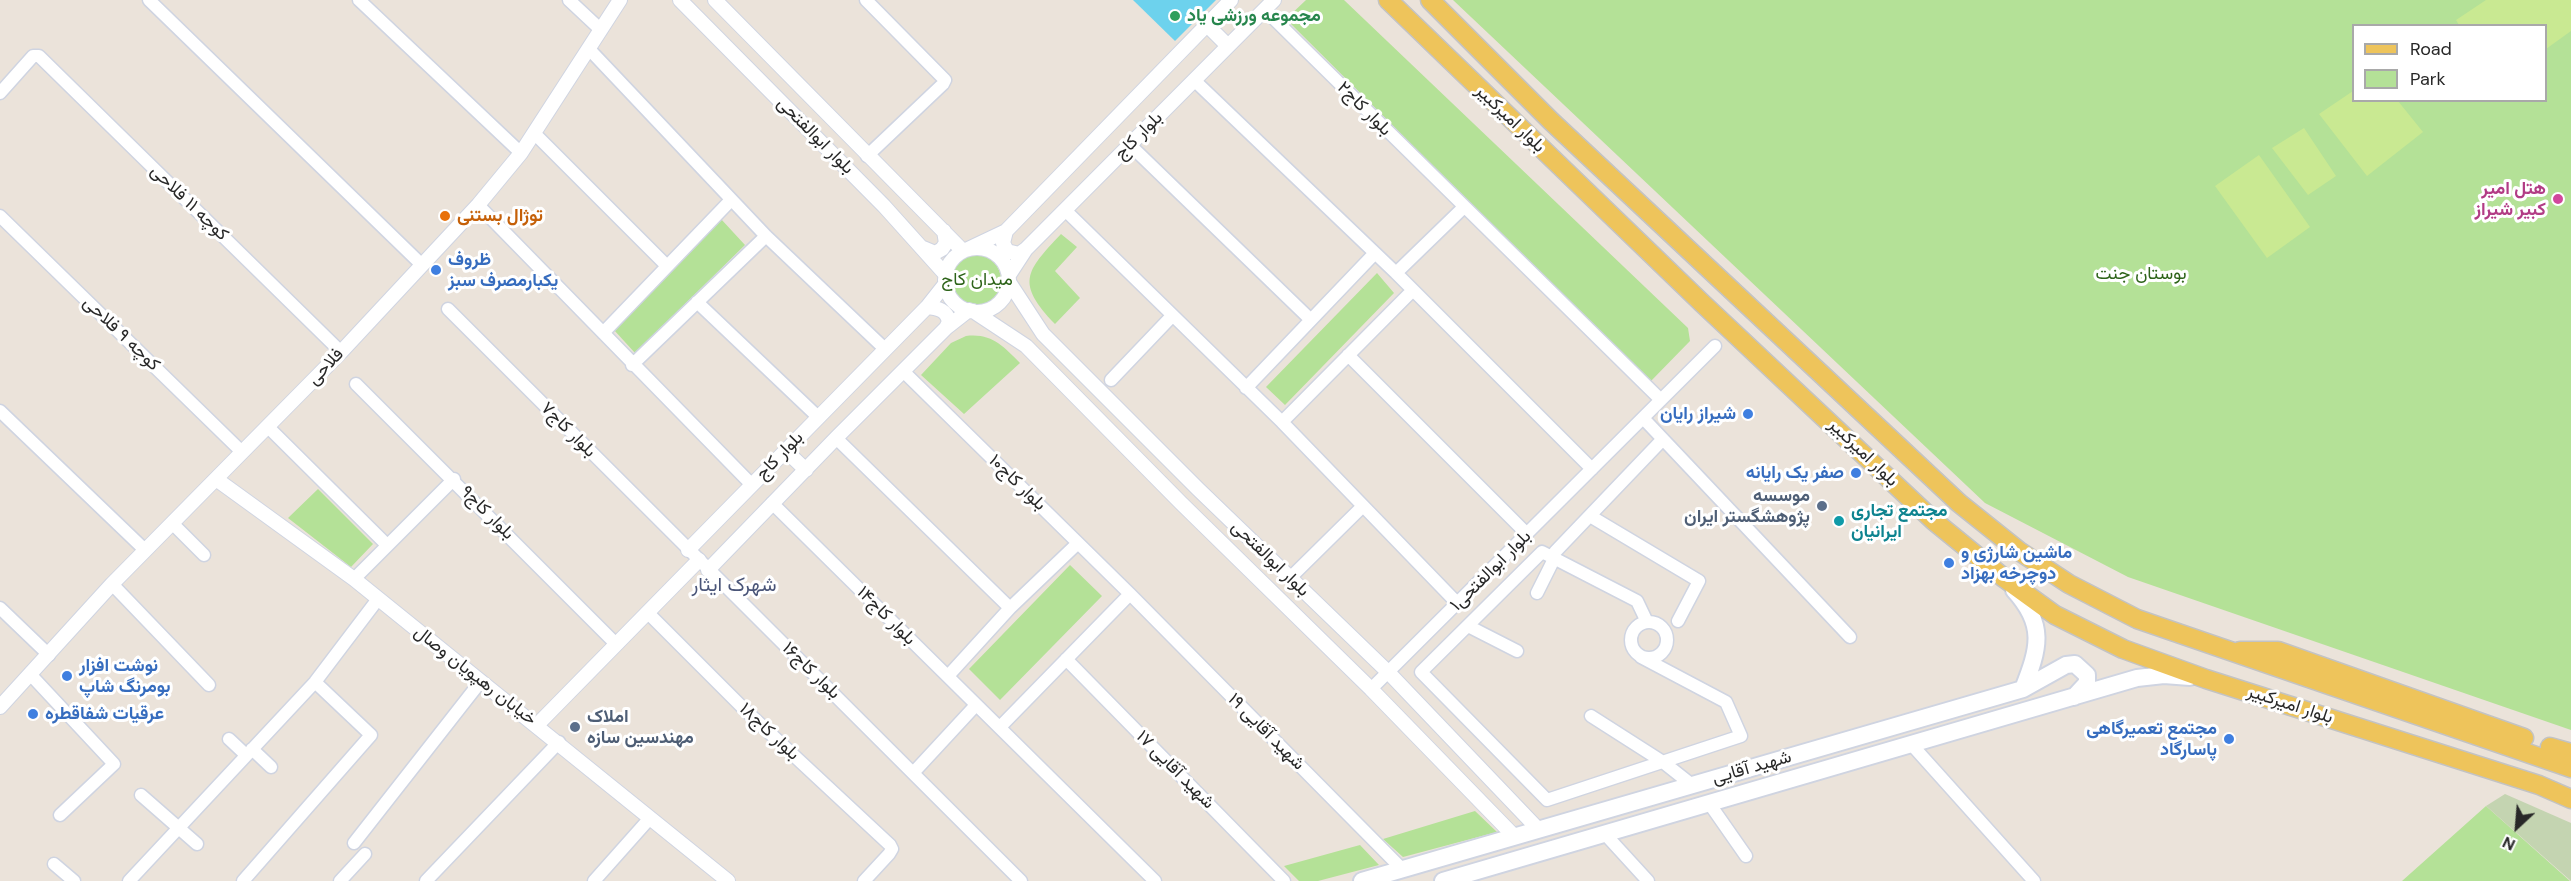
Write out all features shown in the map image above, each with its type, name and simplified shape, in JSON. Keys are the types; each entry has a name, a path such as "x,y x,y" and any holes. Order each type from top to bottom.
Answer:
{"main road":[{"name":"بلوار امیرکبیر","path":"1388,0 1702,303 1934,521 2004,578 2055,615 2122,649 2539,785 2571,799"},
{"name":"بلوار امیرکبیر","path":"1430,0 1551,121 1959,503 2019,551 2069,584 2137,620 2226,652 2566,759"},
{"path":"1702,303 1723,282"},
{"path":"2004,578 2028,605 2037,625 2035,659 2023,688"},
{"path":"2226,652 2278,651 2402,693 2566,759"},
{"name":"شهید آقایی","path":"1362,881 2023,688 2066,665 2075,664 2087,675 2087,683 2083,690 2073,697"},
{"name":"شهید آقایی","path":"1443,881 2137,678 2164,675 2206,678"}],"street":[{"path":"149,0 422,266"},
{"path":"359,0 521,153"},
{"path":"569,0 601,30"},
{"name":"فلاحی","path":"0,707 112,584 341,352 478,205 521,153 620,0"},
{"name":"بلوار ابوالفتحی","path":"680,0 923,248 946,279"},
{"name":"بلوار ابوالفتحی","path":"714,0 867,156 966,250"},
{"path":"866,0 945,80 867,156"},
{"name":"بلوار کاج","path":"966,250 1006,231 1231,0"},
{"name":"بلوار کاج","path":"1009,278 1026,249 1270,5"},
{"name":"بلوار کاج۲","path":"1270,5 1463,208 1661,400"},
{"path":"1208,25 1228,46"},
{"path":"589,50 748,218 885,349"},
{"name":"کوچه ۱۱ فلاحی","path":"0,93 35,55 341,352"},
{"path":"1195,81 1396,273 1592,469"},
{"path":"791,113 808,96"},
{"path":"534,133 666,265"},
{"path":"1130,145 1311,320"},
{"path":"603,333 731,200"},
{"path":"478,205 632,365 752,484"},
{"path":"1396,273 1463,208"},
{"path":"1066,211 1282,422 1458,604"},
{"name":"کوچه ۹ فلاحی","path":"0,216 242,452"},
{"path":"923,248 935,253 942,249 946,243 944,231"},
{"path":"1006,231 1003,243 1007,251 1019,254 1026,249"},
{"path":"632,365 766,236"},
{"path":"977,248 994,253 1006,266 1009,278 1001,301 993,307 971,311 956,303 946,279 955,257 966,250 977,248"},
{"path":"1246,388 1375,253"},
{"name":"بلوار ابوالفتحی","path":"1009,278 1043,334 1198,489 1389,673 1539,830"},
{"name":"بلوار کاج","path":"688,550 927,308 946,279"},
{"path":"1282,422 1412,291"},
{"path":"697,302 818,416"},
{"path":"927,308 939,308 946,314 949,322 946,328"},
{"name":"بلوار کاج۷","path":"448,309 704,565"},
{"name":"بلوار ابوالفتحی","path":"971,311 1026,346 1181,503 1371,689 1515,837"},
{"name":"بلوار کاج","path":"537,725 648,613 704,565 806,470 946,328 971,311"},
{"path":"1111,380 1172,316"},
{"path":"1026,346 1021,334 1024,327 1031,326 1043,334"},
{"name":"بلوار ابوالفتحی۱","path":"1371,689 1715,346"},
{"path":"1348,355 1527,534"},
{"name":"بلوار کاج۱۰","path":"904,372 1130,594"},
{"name":"بلوار کاج۹","path":"356,384 454,479 616,644"},
{"path":"0,411 146,550"},
{"path":"1643,418 1850,637"},
{"path":"268,427 387,545"},
{"path":"836,438 1010,609"},
{"path":"1537,593 1555,555 1663,440"},
{"path":"785,450 806,470"},
{"name":"خیابان رهپویان وصال","path":"216,478 354,579 559,742 728,881"},
{"path":"354,579 454,479"},
{"path":"1181,503 1198,489"},
{"name":"بلوار کاج۱۴","path":"772,503 1155,881"},
{"path":"1290,578 1363,506"},
{"path":"1590,516 1699,581 1678,621"},
{"path":"173,524 204,555"},
{"path":"948,676 1010,609 1078,543"},
{"path":"1641,657 1650,659 1660,656 1666,648 1667,639 1664,630 1657,624 1647,622 1638,625 1632,633 1630,642 1634,651 1641,657 1726,702 1741,736 1547,800 1421,672 1542,552 1555,555 1637,602 1647,622"},
{"name":"بلوار کاج۱۶","path":"704,565 1021,881"},
{"path":"112,584 209,685"},
{"path":"1000,727 1130,594"},
{"name":"شهید آقایی ۱۹","path":"1130,594 1402,869"},
{"path":"129,881 315,682 378,599"},
{"path":"0,608 49,655"},
{"name":"بلوار کاج۱۸","path":"648,613 697,664 892,849 864,881"},
{"path":"1468,626 1517,651"},
{"name":"شهید آقایی ۱۷","path":"1066,659 1284,881"},
{"path":"30,675 114,764 60,815"},
{"path":"354,843 481,681"},
{"path":"243,881 371,735 315,682"},
{"path":"914,772 976,705"},
{"path":"1591,716 1663,762 1692,785"},
{"path":"229,739 271,767"},
{"path":"426,881 559,742"},
{"path":"1912,745 2034,881"},
{"path":"141,795 197,844"},
{"path":"1709,803 1746,856"},
{"path":"594,881 650,818"},
{"path":"1605,834 1648,881"},
{"path":"340,881 365,854"},
{"path":"54,864 74,881"}],"green space":[{"path":"1306,0 1344,0 1688,328 1690,341 1650,382 1286,19"},
{"name":"بوستان جنت","path":"1453,0 2571,0 2571,730 2128,577 1985,503"},
{"path":"2486,0 2571,0 2571,31 2547,48 2547,24 2458,24 2456,20"},
{"path":"2352,92 2352,102 2399,102 2423,132 2367,176 2319,114"},
{"path":"2304,128 2336,176 2308,195 2272,148"},
{"path":"2259,155 2310,227 2267,258 2215,186"},
{"path":"721,219 745,245 635,353 614,330"},
{"path":"1061,234 1077,247 1055,271 1080,298 1055,324 1034,298 1030,288 1030,278 1039,258"},
{"name":"میدان کاج","path":"976,255 994,262 1001,280 994,298 976,305 958,298 951,280 958,262"},
{"path":"1377,273 1394,293 1285,405 1266,387"},
{"path":"966,336 983,337 996,342 1020,363 964,414 921,375 951,343"},
{"path":"318,489 373,544 351,567 288,518"},
{"path":"1070,565 1102,596 1000,700 969,669"},
{"path":"2505,794 2571,823 2571,881 2486,806"},
{"path":"2486,806 2570,881 2402,881"},
{"path":"1475,811 1497,832 1403,857 1383,839"},
{"path":"1360,845 1379,865 1318,881 1299,881 1284,866"}],"water":[{"name":"مجموعه ورزشی یاد","path":"1133,0 1216,0 1175,41"}],"place":[{"name":"مجموعه ورزشی یاد","path":"1175,16"},
{"name":"هتل امیر کبیر شیراز","path":"2558,199"},
{"name":"توژال بستنی","path":"445,216"},
{"name":"ظروف یکبارمصرف سبز","path":"436,270"},
{"name":"شیراز رایان","path":"1748,414"},
{"name":"صفر یک رایانه","path":"1856,473"},
{"name":"موسسه پژوهشگستر ایران","path":"1822,506"},
{"name":"مجتمع تجاری ایرانیان","path":"1839,521"},
{"name":"ماشین شارژی و دوچرخه بهزاد","path":"1949,563"},
{"name":"نوشت افزار بومرنگ شاپ","path":"67,676"},
{"name":"عرقیات شفاقطره","path":"33,714"},
{"name":"املاک مهندسین سازه","path":"575,727"},
{"name":"مجتمع تعمیرگاهی پاسارگاد","path":"2229,739"}],"district":[{"name":"شهرک ایثار","path":"734,586"}]}
